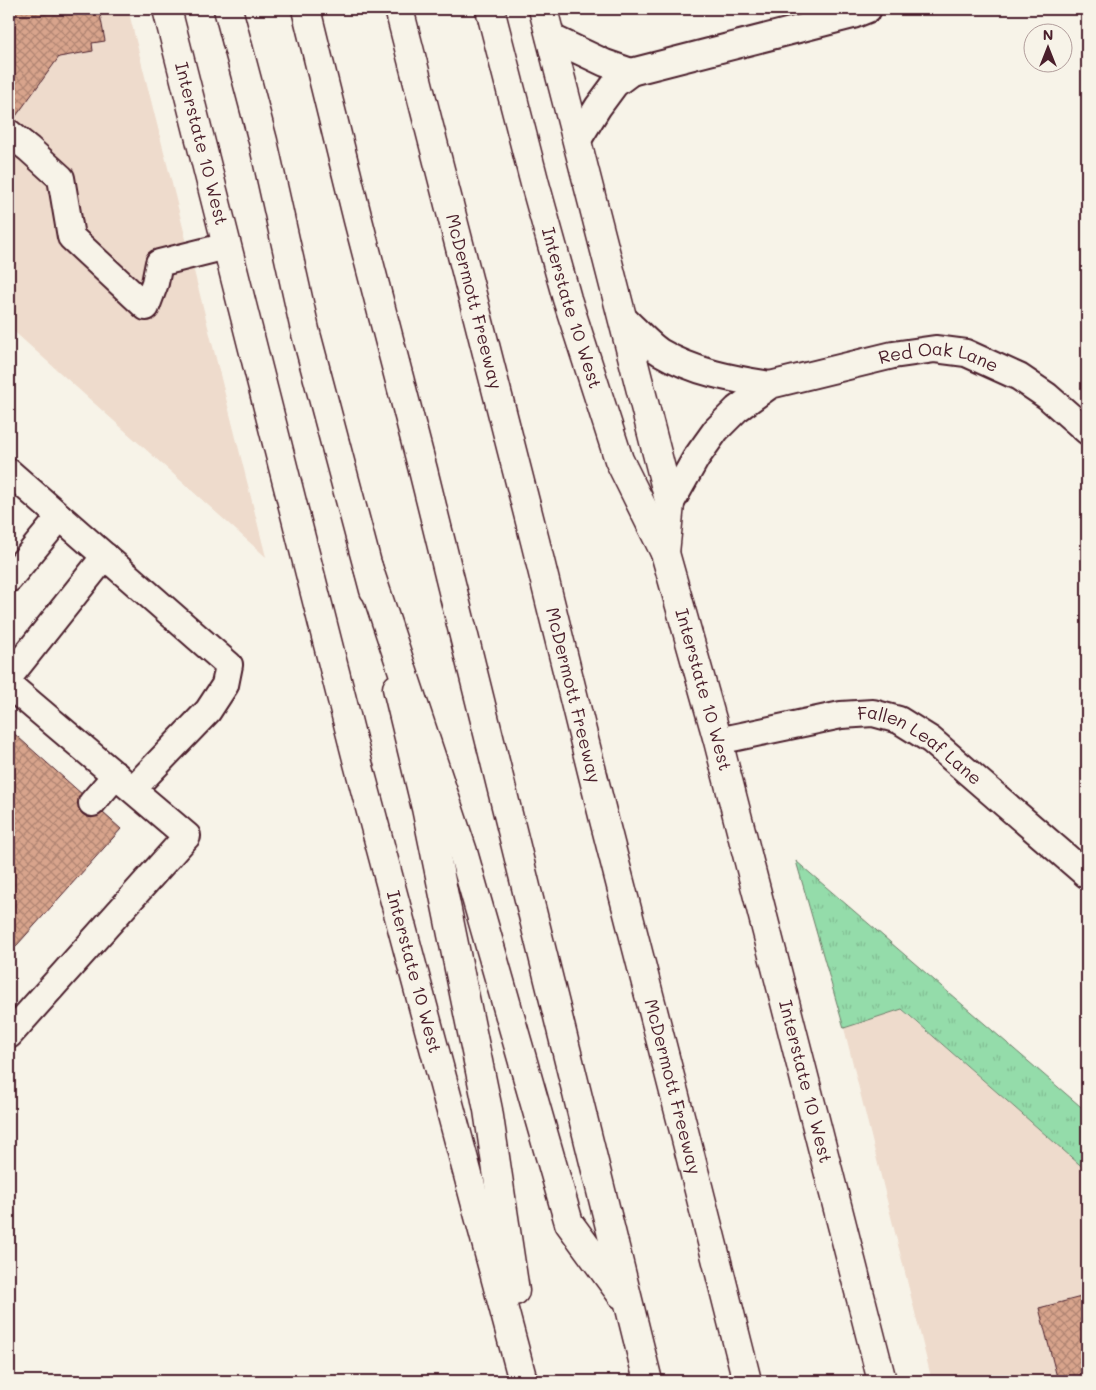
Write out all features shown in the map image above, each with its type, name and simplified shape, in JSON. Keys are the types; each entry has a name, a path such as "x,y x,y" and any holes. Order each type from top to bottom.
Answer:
{"main road":[{"name":"Interstate 10 West","path":"166,9 358,763 523,1381"},
{"path":"228,9 263,141 305,330 368,567 426,808 488,1110 528,1381"},
{"path":"306,9 358,220 426,480 648,1381"},
{"name":"McDermott Freeway","path":"399,9 533,531 606,829 747,1381"},
{"name":"Interstate 10 West","path":"490,9 535,184 570,308 619,460 665,553 718,741 882,1381"},
{"path":"543,9 670,504 665,553"},
{"path":"368,567 463,852 569,1223 630,1306"}],"street":[{"path":"577,141 615,84 631,72 853,15 868,9"},
{"path":"550,38 605,63 631,72"},
{"path":"9,133 61,178 71,236 146,307 156,282 159,262 226,246"},
{"name":"Red Oak Lane","path":"623,318 659,351 693,368 730,379 770,385 893,355 935,349 966,353 1019,377 1047,396 1087,431"},
{"name":"Red Oak Lane","path":"670,504 696,458 716,430 737,409 770,385"},
{"path":"9,472 229,665 226,685 208,711 124,782 92,803"},
{"path":"9,579 60,517"},
{"path":"9,677 105,556"},
{"path":"9,685 187,836 9,1035"},
{"name":"Fallen Leaf Lane","path":"718,741 841,715 873,713 899,720 931,740 1087,875"}],"shaded area":[{"path":"9,9 128,9 266,557 9,327"},
{"path":"901,1009 1087,1171 1087,1381 932,1381 844,1028"}],"green space":[{"path":"796,861 1087,1112 1087,1171 902,1009 844,1028"}],"building":[{"path":"9,9 99,9 105,41 92,43 93,51 59,57 11,123 9,118"},
{"path":"9,729 121,829 9,954"},
{"path":"1085,1296 1087,1301 1087,1381 1058,1381 1039,1308"}]}
